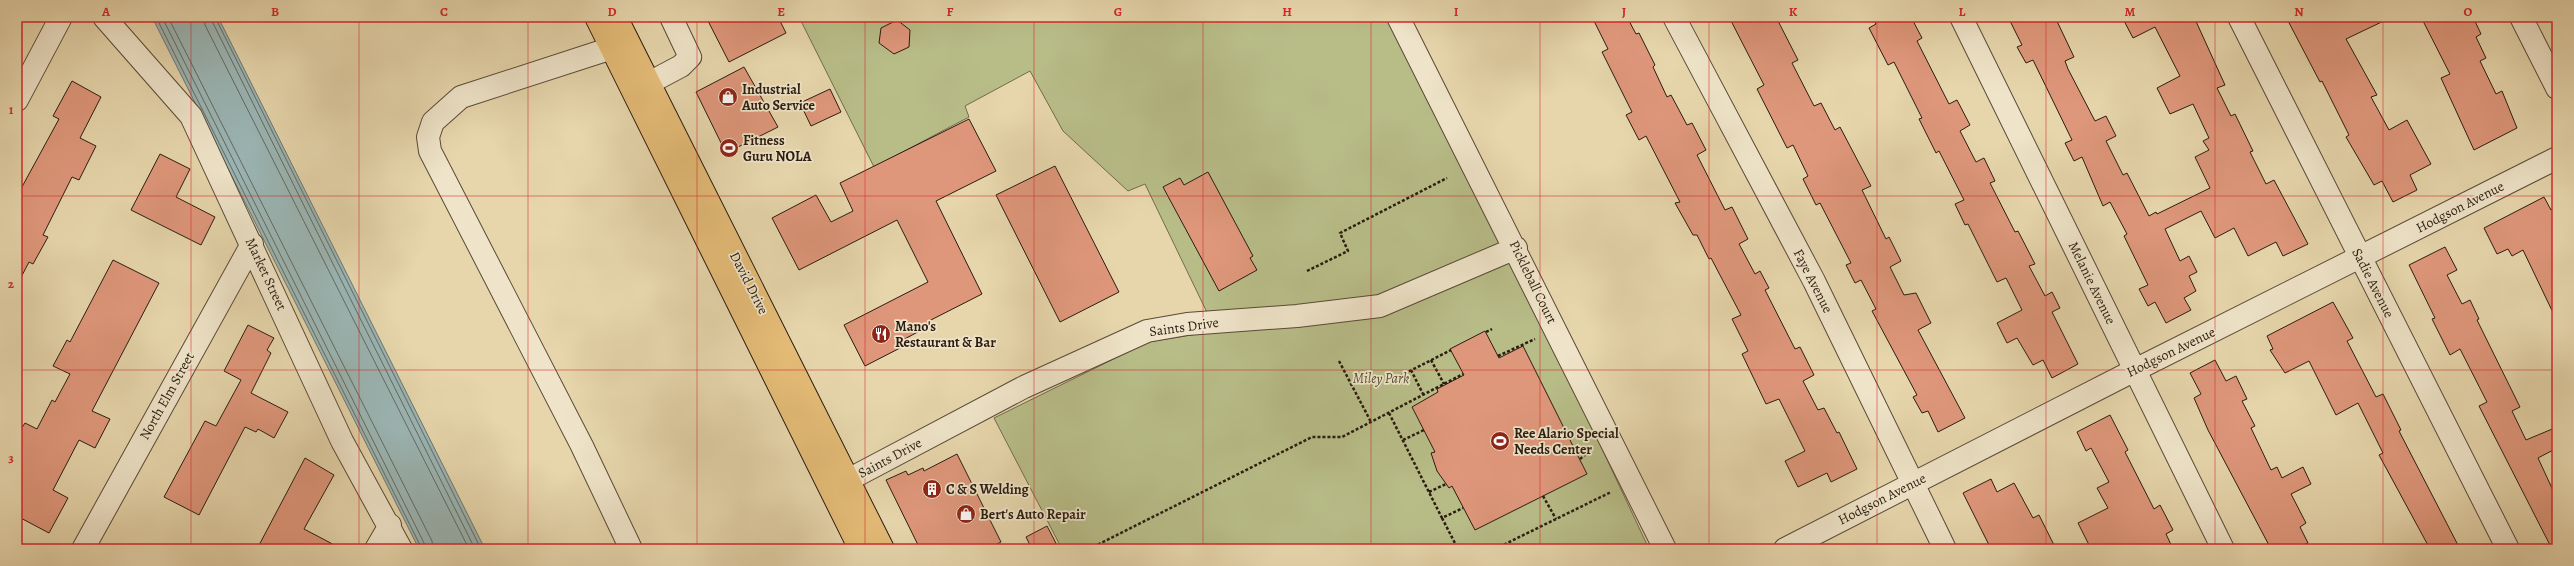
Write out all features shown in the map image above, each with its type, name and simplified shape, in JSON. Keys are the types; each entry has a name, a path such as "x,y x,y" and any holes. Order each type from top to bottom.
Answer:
{"main road":[{"name":"David Drive","path":"596,17 860,549"},
{"name":"David Drive","path":"616,17 884,549"}],"street":[{"path":"17,100 61,17"},
{"name":"Market Street","path":"104,17 191,116 252,244 342,441 402,549"},
{"path":"649,82 680,66 690,57 671,17"},
{"name":"Pickleball Court","path":"1398,17 1516,248 1665,549"},
{"name":"Faye Avenue","path":"1674,17 1814,281 1945,549"},
{"name":"Melanie Avenue","path":"1961,17 2223,549"},
{"name":"Sadie Avenue","path":"2239,17 2508,549"},
{"path":"2521,17 2557,88"},
{"path":"612,48 460,97 433,122 428,137 430,151 582,446 631,549"},
{"name":"Hodgson Avenue","path":"1786,549 1912,483 2557,158"},
{"name":"North Elm Street","path":"83,549 252,244"},
{"name":"Saints Drive","path":"832,494 848,480 1024,387 1148,331 1187,324 1297,316 1380,306 1516,248"},
{"path":"376,549 390,525"}],"path":[{"path":"1307,272 1348,250 1340,233 1447,178"},
{"path":"1486,332 1492,329"},
{"path":"1498,356 1534,338 1538,346"},
{"path":"1400,376 1451,350"},
{"path":"1430,360 1444,384"},
{"path":"1339,361 1371,422"},
{"path":"1411,370 1424,396"},
{"path":"1089,549 1312,437 1338,439 1424,396 1463,374"},
{"path":"1390,413 1458,549"},
{"path":"1403,440 1424,430"},
{"path":"1580,458 1591,453 1588,445"},
{"path":"1429,492 1446,484"},
{"path":"1495,549 1611,492"},
{"path":"1543,496 1556,519"},
{"path":"1442,518 1463,508"}],"green space":[{"name":"Miley Park","path":"799,17 1397,17 1416,52 1649,549 1062,549 994,418 1148,342 1216,331 1145,184 1128,191 1063,131 1030,71 965,106 969,117 874,167"}],"water":[{"path":"152,17 218,17 485,549 419,549"}],"building":[{"path":"706,17 778,17 786,33 729,62"},
{"path":"1592,17 1627,17 1636,34 1639,33 1655,65 1653,67 1667,97 1671,95 1687,125 1692,123 1706,150 1697,155 1725,210 1732,207 1748,239 1739,244 1755,274 1760,271 1769,288 1765,290 1795,349 1800,347 1814,375 1803,381 1818,410 1824,408 1837,433 1839,432 1857,469 1831,482 1827,473 1798,487 1785,461 1805,451 1779,399 1766,404 1742,354 1748,351 1732,319 1741,315 1711,258 1709,259 1697,235 1693,235 1675,203 1680,202 1646,136 1639,140 1626,115 1632,112 1602,52 1608,49"},
{"path":"1729,17 1776,17 1798,60 1792,63 1814,106 1821,103 1835,130 1840,127 1871,186 1862,190 1886,239 1889,237 1901,261 1890,267 1904,295 1916,293 1931,323 1918,330 1965,418 1938,432 1928,411 1922,413 1913,397 1917,395 1872,311 1876,309 1861,280 1855,283 1846,265 1851,263 1820,203 1816,205 1803,179 1808,176 1793,145 1787,148 1757,89 1764,85"},
{"path":"1873,17 1911,17 1922,38 1917,41 1949,104 1957,100 1970,125 1960,131 1976,162 1984,158 1995,181 1990,183 2015,232 2018,231 2035,264 2029,266 2045,296 2052,292 2060,308 2052,312 2078,364 2052,378 2043,360 2033,365 2017,338 2007,343 1997,323 2022,310 2006,278 1997,282 1968,224 1965,225 1955,204 1964,200 1939,151 1936,153 1919,119 1922,118 1894,62 1888,65 1869,28 1876,24"},
{"path":"2008,17 2055,17 2074,57 2065,61 2068,69 2095,121 2106,116 2116,136 2106,141 2123,175 2127,173 2149,216 2156,212 2157,214 2210,188 2195,157 2209,150 2203,141 2209,138 2193,104 2170,114 2157,88 2180,76 2155,27 2133,38 2122,17 2194,17 2225,85 2217,88 2231,116 2235,114 2253,151 2250,152 2266,184 2274,180 2308,244 2283,256 2276,242 2248,256 2234,228 2215,238 2201,211 2165,229 2180,261 2189,256 2197,272 2189,276 2196,291 2184,298 2191,310 2166,323 2155,302 2148,306 2139,289 2148,285 2124,236 2127,234 2110,202 2103,206 2082,157 2074,161 2065,143 2072,140 2033,60 2026,63 2017,47 2022,45"},
{"path":"2286,17 2392,17 2346,39 2377,95 2371,97 2389,130 2407,120 2431,164 2410,175 2417,190 2393,202 2382,181 2374,185 2346,137 2349,135 2322,81 2320,82"},
{"path":"2421,17 2473,17 2481,34 2476,37 2486,58 2480,61 2496,94 2502,91 2517,128 2474,150 2441,78 2450,74"},
{"path":"897,20 910,30 909,47 894,54 879,43 881,28"},
{"path":"744,67 778,127 726,153 696,92"},
{"path":"72,81 101,97 80,138 96,146 79,180 72,177 43,235 48,237 33,264 29,262 17,285 17,196 59,119 53,116"},
{"path":"830,89 841,112 811,126 800,103"},
{"path":"969,119 996,171 936,201 982,294 927,322 929,326 899,342 902,347 865,366 844,325 928,282 897,220 799,270 772,218 816,195 831,222 853,211 840,183"},
{"path":"160,154 190,169 176,197 215,217 201,245 131,210"},
{"path":"1055,166 1119,292 1060,322 996,195"},
{"path":"1208,172 1253,256 1250,258 1257,270 1219,291 1163,187 1180,178 1184,185"},
{"path":"2544,197 2551,210 2557,206 2557,321 2523,250 2512,256 2508,249 2497,254 2484,228"},
{"path":"2445,247 2457,270 2447,275 2462,304 2470,300 2479,319 2477,320 2520,407 2512,411 2526,440 2557,427 2557,448 2538,458 2557,499 2557,549 2552,549 2479,406 2487,402 2460,349 2450,355 2432,319 2435,318 2409,265"},
{"path":"113,260 159,283 92,411 110,419 95,448 79,440 53,490 68,498 49,533 17,516 17,427 21,429 25,423 37,429 52,400 55,402 70,374 53,366 67,340 70,342"},
{"path":"2333,302 2353,338 2347,341 2376,397 2383,394 2401,430 2399,431 2460,549 2430,549 2379,455 2383,453 2358,403 2336,415 2309,361 2285,373 2270,350 2273,349 2267,336"},
{"path":"248,325 274,338 267,350 271,353 251,393 288,412 274,438 258,429 256,432 245,427 199,515 164,497 205,421 216,426 241,380 224,371"},
{"name":"Ree Alario Special Needs Center","path":"1485,331 1499,358 1523,346 1587,474 1475,530 1452,486 1449,488 1437,471 1431,453 1435,452 1412,407 1438,392 1437,389 1464,375 1450,349"},
{"path":"2215,360 2226,381 2236,376 2247,399 2242,401 2255,426 2251,428 2271,470 2277,467 2282,478 2303,467 2311,484 2291,494 2306,523 2300,527 2308,543 2305,544 2307,549 2271,549 2208,430 2194,398 2201,394 2190,373"},
{"path":"2110,415 2128,450 2125,452 2154,509 2160,505 2173,530 2166,534 2173,549 2091,549 2078,523 2108,508 2097,488 2109,482 2091,448 2086,451 2077,432"},
{"path":"957,454 1001,542 987,549 920,549 886,480 906,471 908,475 923,468 924,471"},
{"path":"305,458 334,475 304,529 342,549 257,549"},
{"path":"1991,479 1997,492 2014,483 2033,518 2039,515 2056,549 1991,549 1963,493"},
{"path":"1047,526 1059,549 1032,549 1026,537"}],"place":[{"name":"Industrial Auto Service","path":"728,97"},
{"name":"Fitness Guru NOLA","path":"729,148"},
{"name":"Mano's Restaurant & Bar","path":"881,334"},
{"name":"Ree Alario Special Needs Center","path":"1500,441"},
{"name":"C & S Welding","path":"932,489"},
{"name":"Bert's Auto Repair","path":"966,514"}]}
